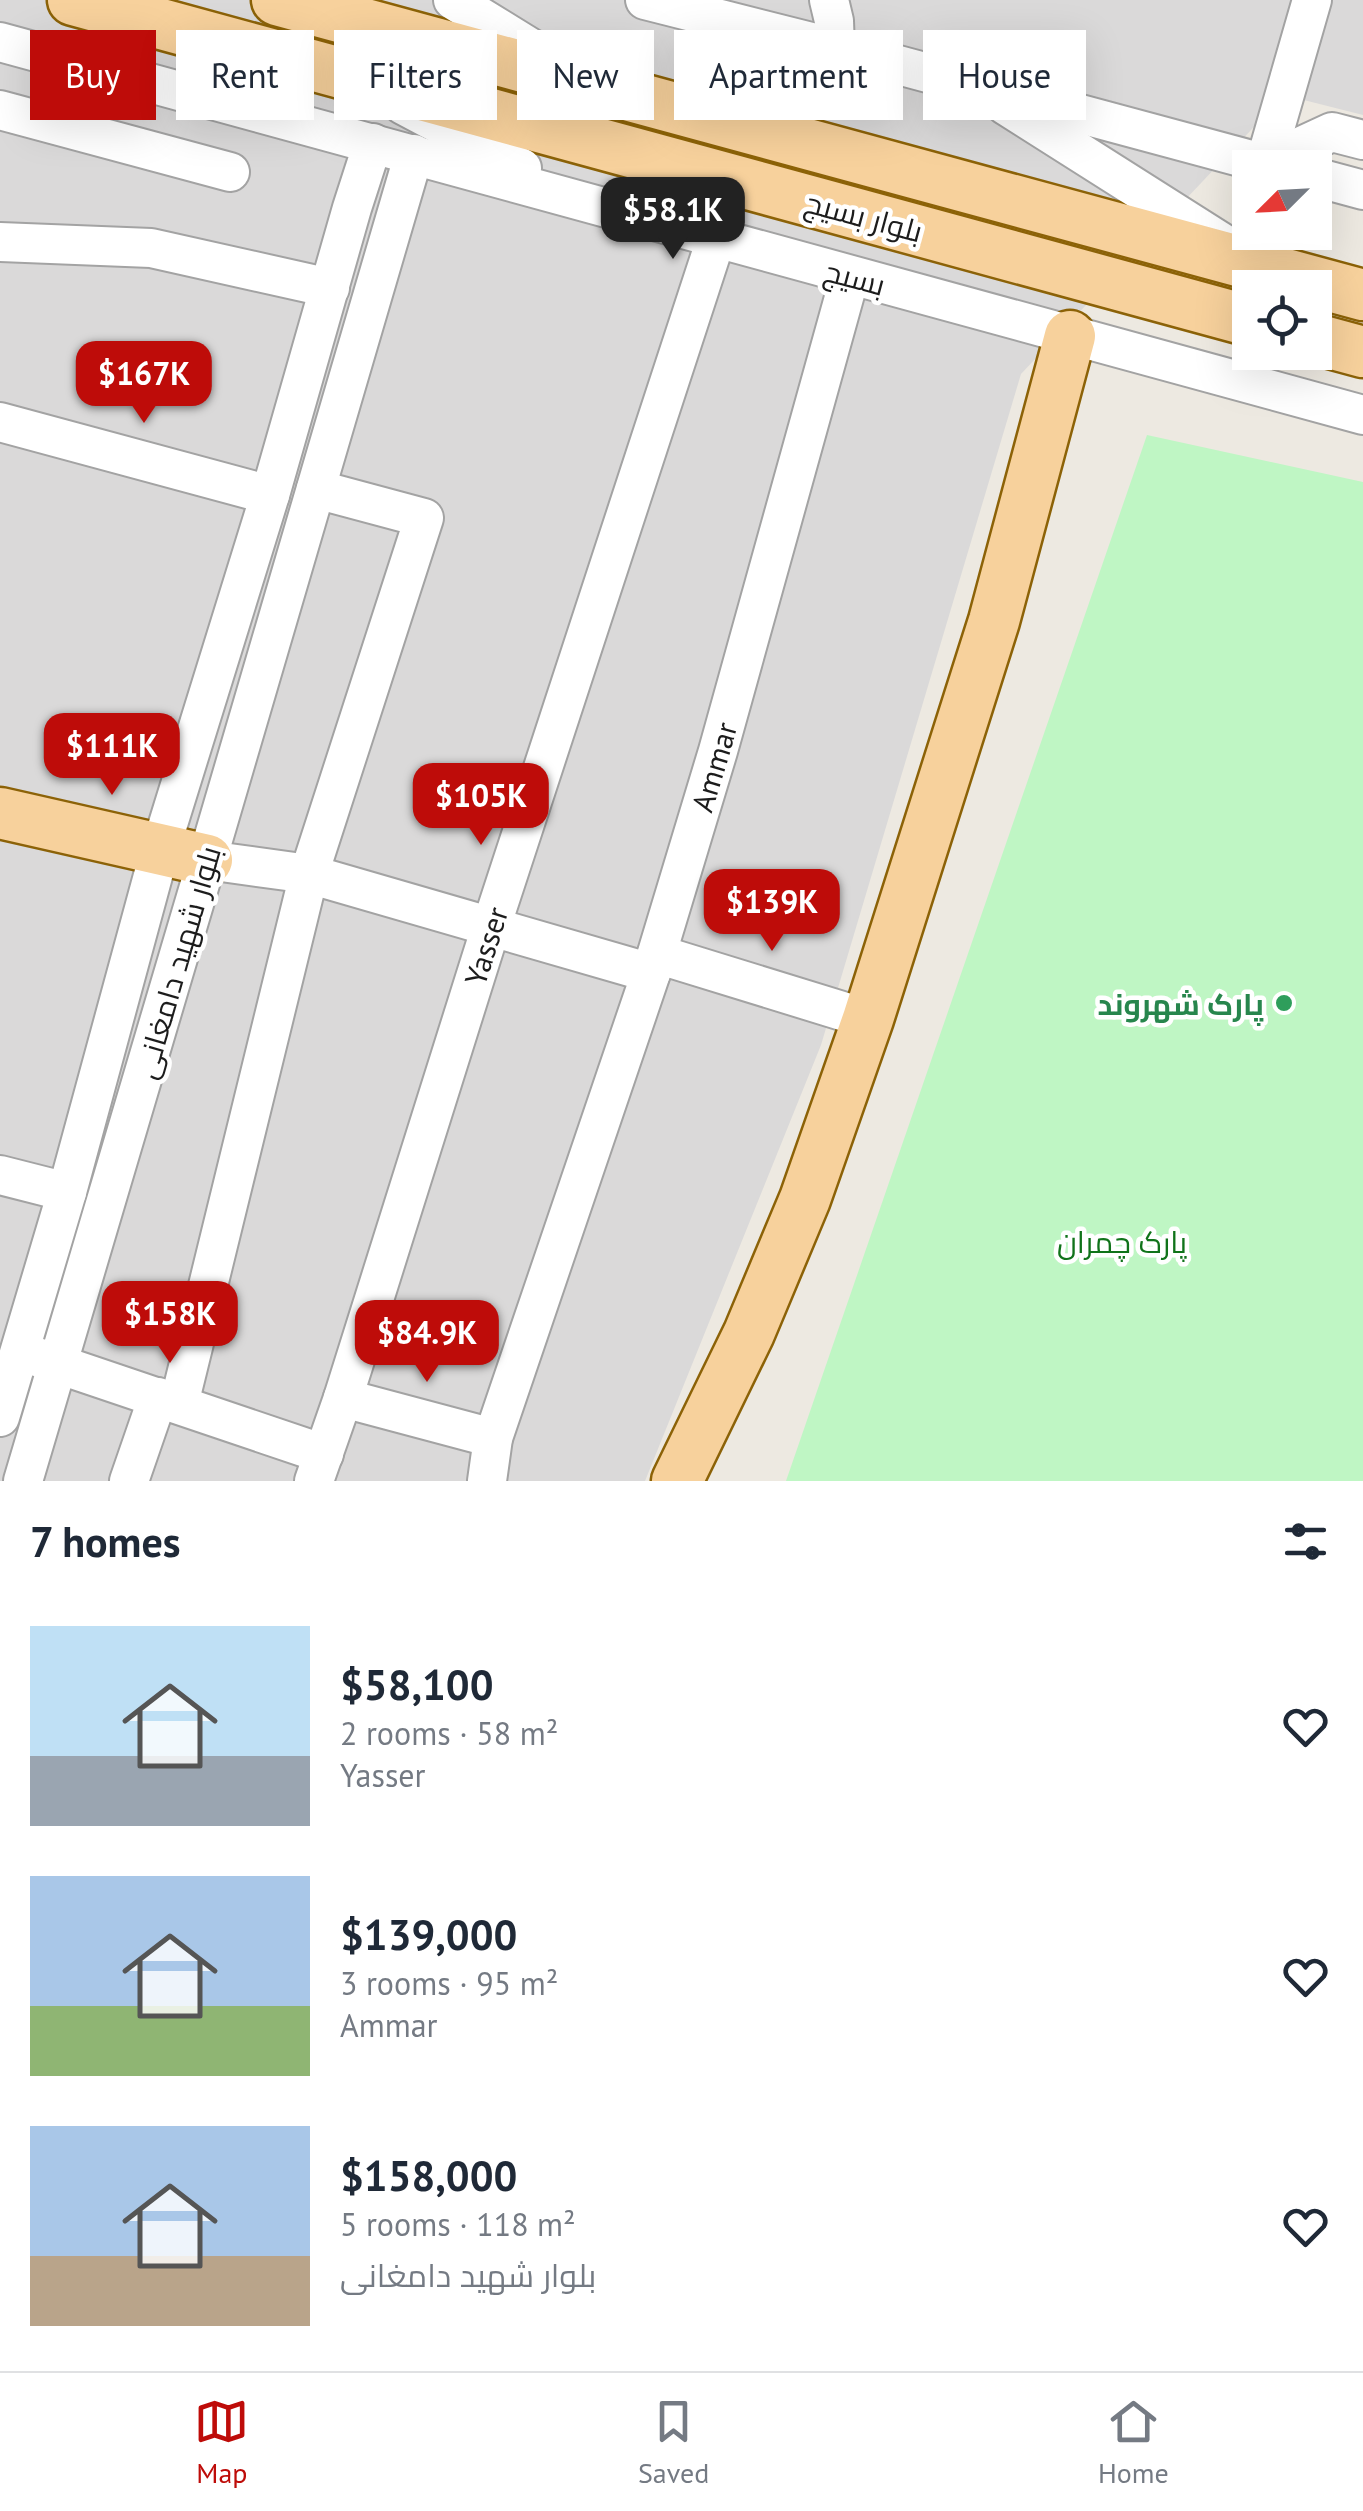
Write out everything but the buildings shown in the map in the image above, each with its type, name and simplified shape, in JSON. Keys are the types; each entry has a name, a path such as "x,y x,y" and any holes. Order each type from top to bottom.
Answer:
{"main road":[{"name":"بلوار بسیج","path":"73,0 334,71"},
{"name":"بلوار بسیج","path":"276,0 517,66"},
{"name":"بلوار بسیج","path":"654,103 1363,295"},
{"name":"بلوار بسیج","path":"497,116 1232,316"},
{"path":"678,1481 777,1266 868,1019 994,621 1070,336"},
{"path":"1332,344 1363,352"},
{"path":"0,813 184,855"}],"street":[{"path":"454,0 517,39"},
{"path":"645,0 763,30"},
{"path":"829,0 834,30"},
{"path":"1277,150 1312,0"},
{"name":"بسیج","path":"0,42 1363,416"},
{"path":"0,110 230,172"},
{"path":"1086,115 1232,154"},
{"path":"432,120 586,202"},
{"path":"1028,120 1260,268"},
{"path":"1300,150 1332,132 1363,140"},
{"name":"بلوار شهید دامغانی","path":"23,1481 59,1364 270,495 373,143"},
{"name":"بلوار شهید دامغانی","path":"0,1418 10,1351 316,489 414,154"},
{"path":"1332,182 1363,190"},
{"name":"Yasser","path":"319,1467 716,239"},
{"path":"0,242 151,248 330,288"},
{"name":"Ammar","path":"495,1480 493,1438 654,964 718,751 850,276"},
{"path":"0,422 270,495"},
{"path":"129,1481 169,1401 309,874 424,518 316,489"},
{"path":"184,855 309,874 491,927 868,1019"},
{"path":"0,1175 67,1192"},
{"path":"10,1351 169,1401 319,1467"},
{"path":"343,1398 493,1438"}],"shaded area":[{"path":"0,0 1363,0 1363,115 1284,95 1021,374 821,1045 645,1481 0,1481"}],"green space":[{"name":"پارک چمران","path":"1147,435 1363,482 1363,1481 786,1481"}],"place":[{"name":"پارک شهروند","path":"1284,1003"}]}
